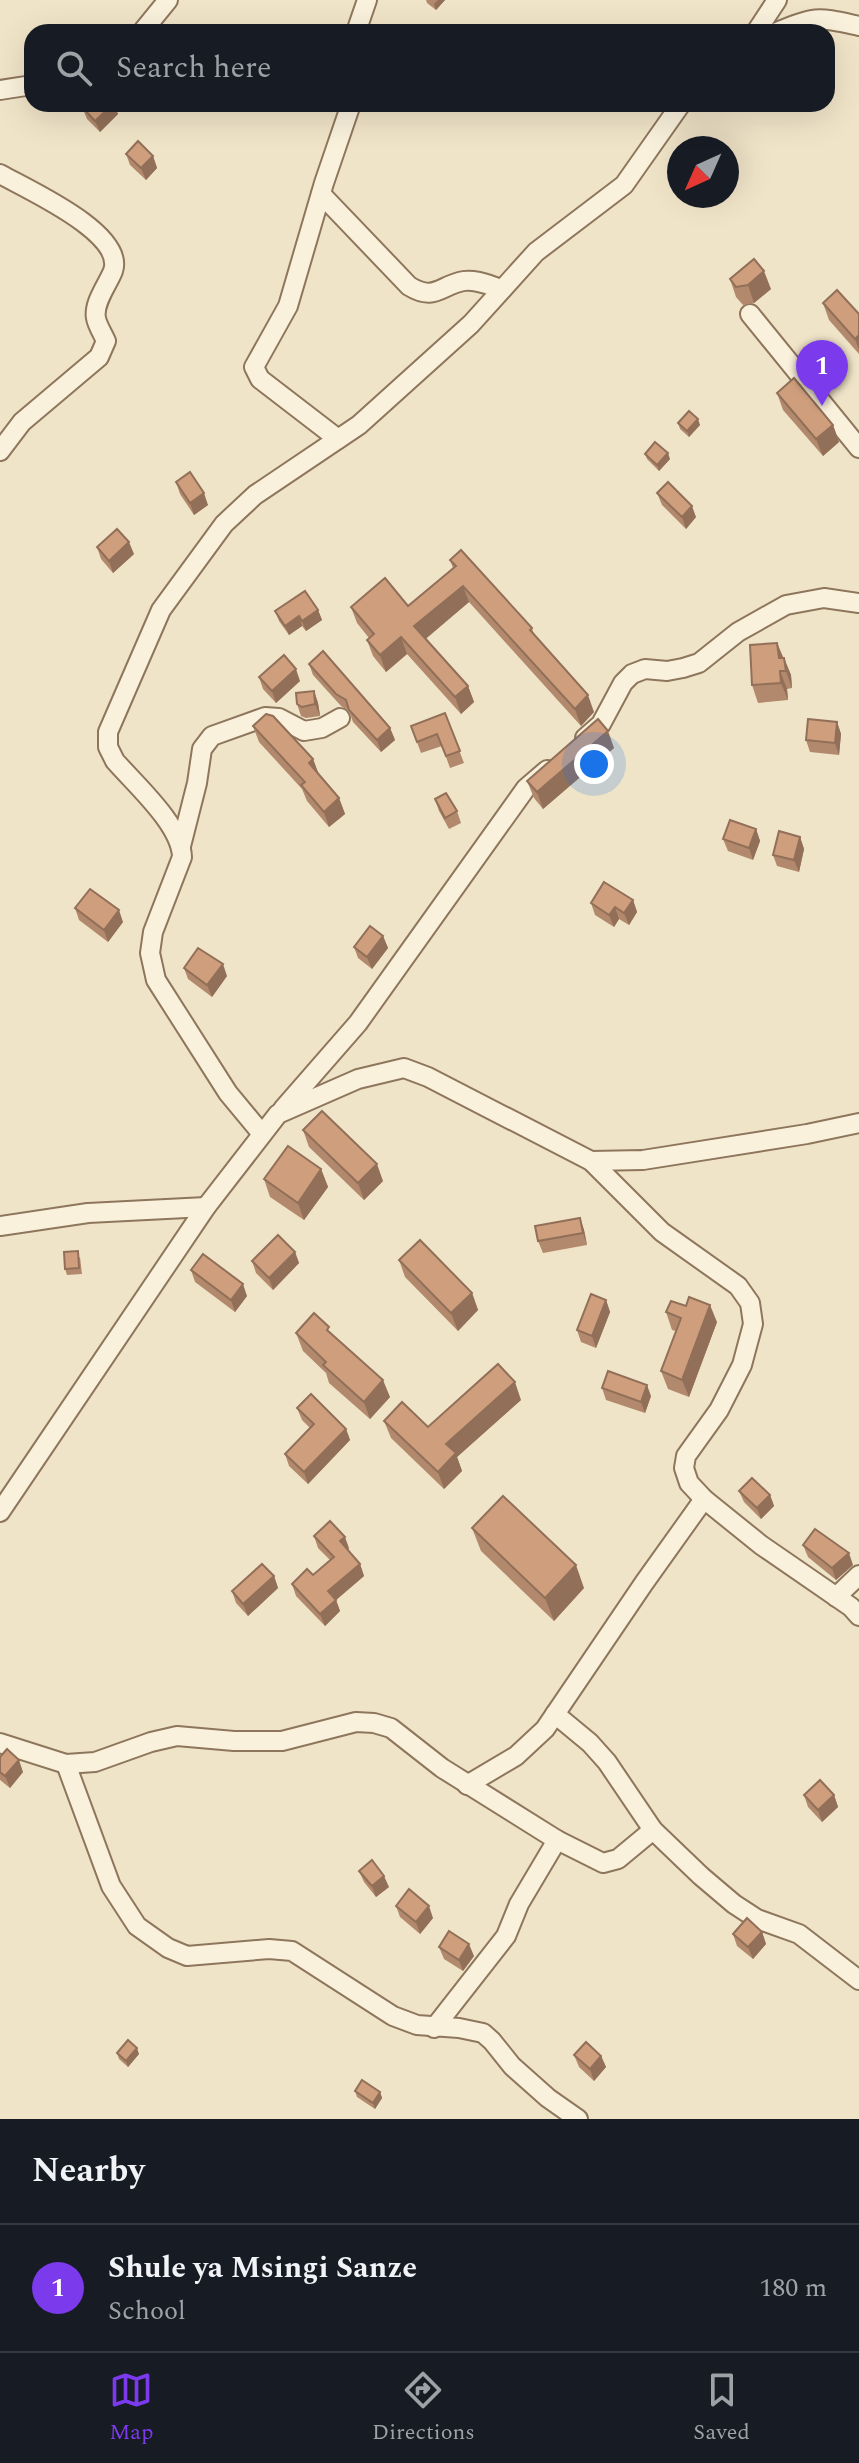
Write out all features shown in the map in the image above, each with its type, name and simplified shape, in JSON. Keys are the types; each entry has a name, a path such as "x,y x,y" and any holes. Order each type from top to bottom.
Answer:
{"street":[{"path":"148,24 168,0"},
{"path":"359,24 367,0"},
{"path":"761,24 777,0"},
{"path":"796,24 821,18 859,26"},
{"path":"0,90 24,86"},
{"path":"338,439 260,379 254,367 288,306 348,112"},
{"path":"262,1134 228,1093 156,980 150,953 153,932 182,857 181,846 175,830 115,761 108,747 108,732 161,610 224,524 255,495 359,425 471,324 536,252 624,185 675,112"},
{"path":"0,174 89,225 115,258 96,307 95,317 106,341 99,357 22,422 0,451"},
{"path":"321,194 409,286 420,293 427,294 470,281 502,289"},
{"path":"750,314 859,448"},
{"path":"0,1512 206,1207 278,1114 358,1023 526,788 601,724 623,683 632,674 645,669 667,671 699,663 738,632 786,605 824,598 859,603"},
{"path":"181,846 202,749 212,736 265,717 279,718 304,731 322,728 340,718"},
{"path":"278,1114 358,1079 404,1068 428,1077 591,1161 662,1232 738,1286 750,1303 753,1324 742,1365 719,1410 686,1456 684,1468 689,1483 761,1545 851,1607 859,1616"},
{"path":"591,1161 643,1160 859,1123"},
{"path":"0,1226 88,1213 206,1207"},
{"path":"467,1785 516,1756 545,1729 704,1499"},
{"path":"836,1597 859,1575"},
{"path":"555,1714 590,1743 607,1762 653,1830 701,1876 757,1919 799,1934 859,1980"},
{"path":"0,1743 66,1764 95,1762 177,1736 282,1741 356,1722 374,1723 391,1728 467,1785 557,1840 603,1863 618,1859 653,1830"},
{"path":"66,1764 111,1886 137,1926 168,1948 187,1956 269,1949 292,1951 393,2016 434,2028 459,2028 483,2033 512,2066 548,2098 578,2119"},
{"path":"434,2028 506,1936 519,1904 557,1840"}],"building":[{"path":"87,112 105,112 95,121"},
{"path":"138,141 153,156 141,168 126,154"},
{"path":"754,259 764,271 748,285 736,287 730,279"},
{"path":"837,290 859,314 859,337 855,339 823,303"},
{"path":"794,378 833,425 816,439 777,393"},
{"path":"689,411 698,419 687,431 678,423"},
{"path":"655,442 668,453 657,465 645,454"},
{"path":"190,472 204,493 190,503 176,482"},
{"path":"668,482 692,506 682,517 657,493"},
{"path":"117,529 129,542 109,561 97,547"},
{"path":"461,550 588,695 575,709 463,586 414,626 468,686 455,697 401,637 380,655 367,640 374,634 351,607 385,578 408,606 456,566 450,560"},
{"path":"305,591 318,610 302,621 299,616 285,626 275,611"},
{"path":"777,643 779,658 784,658 786,671 780,671 781,683 752,685 750,645"},
{"path":"323,651 390,728 377,740 349,710 346,700 336,694 309,664"},
{"path":"284,655 296,669 272,691 259,677"},
{"path":"314,691 315,704 302,707 297,704 296,693"},
{"path":"445,713 460,751 446,756 437,734 417,742 411,726"},
{"path":"266,714 273,716 313,759 309,763 339,798 324,812 301,785 305,782 253,726"},
{"path":"598,719 608,731 537,792 527,781"},
{"path":"808,719 837,722 835,743 806,740"},
{"path":"446,793 457,811 445,818 435,799"},
{"path":"730,820 756,829 749,848 723,839"},
{"path":"779,831 800,837 794,860 773,855"},
{"path":"604,882 633,900 624,913 615,907 609,915 591,903"},
{"path":"90,889 119,910 104,930 75,908"},
{"path":"370,926 383,936 367,957 354,947"},
{"path":"198,948 223,964 207,985 184,968"},
{"path":"322,1111 377,1164 358,1183 303,1130"},
{"path":"288,1146 321,1169 298,1203 264,1179"},
{"path":"580,1218 583,1233 538,1241 535,1226"},
{"path":"278,1235 295,1252 269,1278 252,1261"},
{"path":"420,1240 472,1293 451,1313 399,1260"},
{"path":"78,1251 79,1268 65,1269 64,1252"},
{"path":"203,1254 243,1284 231,1300 191,1270"},
{"path":"591,1294 606,1300 592,1336 577,1330"},
{"path":"689,1297 710,1305 682,1380 661,1371 681,1318 666,1312 671,1301 686,1306"},
{"path":"314,1313 329,1327 327,1330 383,1380 364,1402 323,1365 326,1362 296,1333"},
{"path":"498,1364 515,1382 446,1444 456,1453 438,1472 384,1421 402,1402 428,1427"},
{"path":"608,1371 647,1385 641,1402 602,1388"},
{"path":"311,1394 346,1429 304,1472 285,1454 314,1424 297,1408"},
{"path":"752,1478 770,1495 757,1508 739,1491"},
{"path":"503,1496 576,1565 545,1598 472,1528"},
{"path":"330,1521 345,1537 340,1541 360,1564 328,1591 336,1600 320,1614 292,1584 307,1569 313,1575 334,1557 314,1536"},
{"path":"815,1529 849,1553 832,1568 803,1545"},
{"path":"262,1564 274,1576 243,1604 232,1591"},
{"path":"7,1749 19,1760 5,1776 0,1772 0,1757"},
{"path":"820,1780 834,1795 818,1810 804,1795"},
{"path":"372,1860 384,1876 372,1886 359,1871"},
{"path":"409,1889 429,1906 416,1922 396,1906"},
{"path":"747,1918 762,1932 748,1947 733,1934"},
{"path":"449,1931 469,1944 459,1960 439,1947"},
{"path":"128,2040 137,2048 126,2061 117,2053"},
{"path":"586,2042 601,2056 590,2069 574,2055"},
{"path":"362,2080 380,2092 373,2103 355,2091"}],"place":[{"name":"Shule ya Msingi Sanze","path":"822,406"}]}
